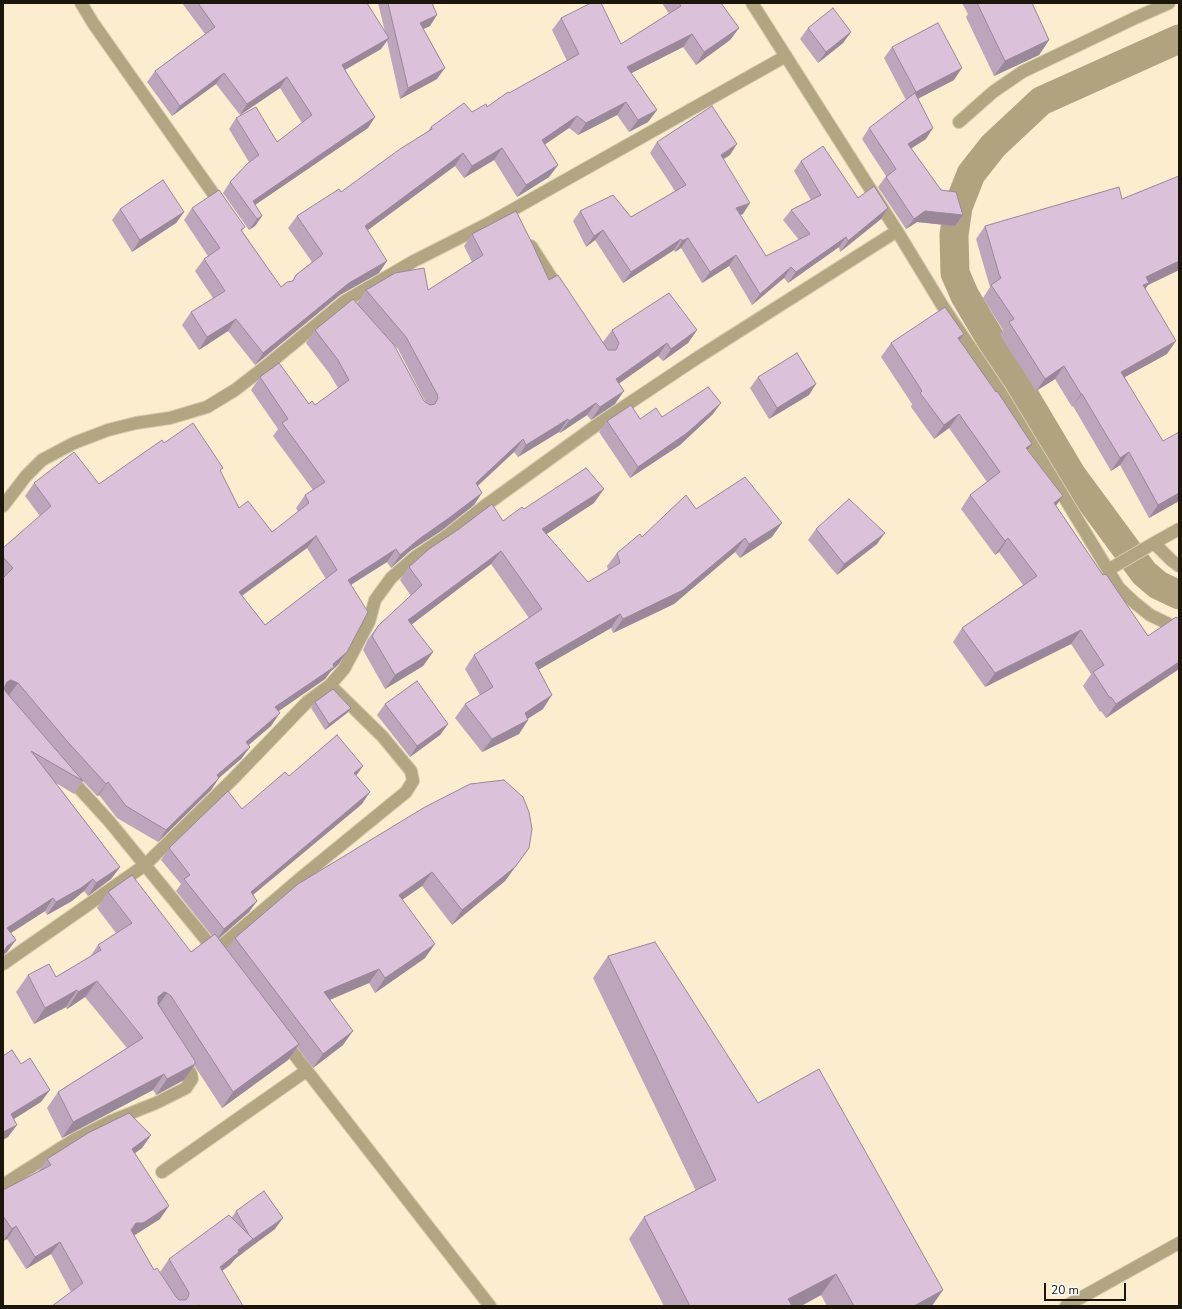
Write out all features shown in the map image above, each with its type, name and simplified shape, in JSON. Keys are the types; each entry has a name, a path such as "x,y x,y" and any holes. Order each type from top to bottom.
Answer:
{"street":[{"path":"81,3 230,216"},
{"path":"752,3 897,231 942,305 1001,393 1110,568 1119,588 1150,615 1179,629"},
{"path":"959,122 993,92 1022,72 1170,3"},
{"path":"3,506 26,476 42,460 74,443 108,430 136,423 170,418 207,408 247,381 346,301 414,261 509,212 786,56"},
{"path":"509,212 517,225"},
{"path":"3,964 144,865 233,779 307,702 330,685 344,669 369,622 375,600 391,578 415,557 445,537 486,505 617,411 697,358 897,231"},
{"path":"526,238 569,304"},
{"path":"346,301 354,311"},
{"path":"1110,568 1179,529"},
{"path":"1154,543 1179,566"},
{"path":"215,951 303,876 406,792 413,781 410,771 383,737 330,685"},
{"path":"58,765 109,821 224,964"},
{"path":"277,1033 490,1306"},
{"path":"3,1185 74,1139 110,1121 156,1103 186,1088 192,1079 191,1074 176,1051"},
{"path":"162,1172 306,1071"},
{"path":"1066,1306 1179,1243"}],"building":[{"path":"198,3 367,3 389,38 342,65 375,117 253,201 262,216 257,219 230,182 248,163 259,155 236,118 256,107 277,142 312,115 287,77 247,104 224,73 180,106 155,71 215,27"},
{"path":"388,3 432,3 437,15 420,23 445,68 408,88"},
{"path":"591,3 601,3 621,44 681,6 679,3 721,3 739,28 704,52 692,34 627,67 657,110 638,120 626,102 586,123 577,116 542,140 558,165 526,185 502,148 472,166 463,153 365,226 387,261 349,283 263,353 236,319 207,337 191,312 225,291 204,259 220,248 192,208 219,190 245,227 241,230 281,287 287,282 293,281 296,275 323,254 297,216 339,189 341,192 400,149 432,129 431,127 464,103 472,112 486,104 487,107 508,92 509,93 579,54 561,18"},
{"path":"977,3 1032,3 1049,40 1005,61"},
{"path":"833,8 851,32 826,52 808,28"},
{"path":"938,23 962,68 916,92 892,47"},
{"path":"915,93 933,128 908,144 941,190 956,192 963,215 925,211 914,219 886,177 896,169 869,128"},
{"path":"712,106 737,144 721,155 750,203 736,208 766,256 810,234 791,210 821,195 801,161 823,146 858,198 874,186 888,208 848,241 846,237 796,272 791,267 760,294 736,255 710,272 688,238 682,241 681,239 631,272 603,230 594,236 580,211 613,195 631,217 686,185 657,142"},
{"path":"1179,176 1179,261 1146,277 1149,283 1143,285 1176,341 1121,372 1163,441 1179,432 1179,493 1158,505 1129,452 1120,458 1064,366 1045,379 1009,322 1014,319 991,285 1001,278 985,226 1119,187 1122,199"},
{"path":"163,180 184,212 140,240 120,209"},
{"path":"516,211 549,280 558,275 608,350 616,350 619,343 612,330 669,293 697,330 671,349 667,343 616,379 624,391 600,407 596,403 569,421 568,419 526,445 523,439 476,483 482,493 419,539 400,555 396,549 348,580 368,612 347,652 333,664 334,667 275,707 280,713 246,742 250,747 217,775 219,778 166,830 126,806 108,782 106,784 18,683 11,680 7,682 4,688 6,692 83,781 31,751 120,867 96,883 93,879 81,888 56,902 53,898 7,928 16,940 7,946 3,951 3,578 13,568 3,557 3,548 51,506 34,483 74,452 99,484 162,440 164,443 193,423 223,468 220,470 239,508 248,501 272,532 309,503 305,495 325,482 282,423 288,419 260,377 279,363 309,404 312,401 315,405 349,380 338,360 315,330 353,299 394,345 424,401 430,405 435,404 438,398 437,394 406,337 366,290 395,273 424,268 428,290 483,255 472,234","holes":["316,536 337,570 265,625 239,592"]},
{"path":"945,307 964,334 958,338 996,392 997,391 1032,444 1026,448 1063,496 1054,503 1103,575 1106,574 1148,636 1176,617 1179,619 1179,662 1116,704 1111,697 1110,698 1093,672 1104,665 1081,630 995,673 962,628 1037,576 1008,538 1005,541 970,495 1000,472 959,414 944,425 920,393 922,391 891,343"},
{"path":"797,353 816,384 777,408 758,377"},
{"path":"708,387 721,403 687,433 638,467 607,421 631,405 640,419 656,408 662,417"},
{"path":"586,468 604,489 542,529 588,582 620,563 617,553 640,534 642,537 686,495 696,509 745,477 782,523 749,544 745,538 683,590 623,619 620,614 535,663 552,695 525,713 528,720 492,739 465,704 493,687 474,655 542,609 501,551 408,620 433,652 395,675 372,636 378,626 422,585 409,567 429,549 492,504 503,521 522,507 524,509"},
{"path":"849,499 885,533 844,564 816,529"},
{"path":"417,681 448,724 417,746 385,704"},
{"path":"333,689 351,708 329,724 315,702"},
{"path":"337,735 363,766 354,773 370,792 251,892 257,901 224,929 184,879 190,875 169,848 228,791 242,809 285,772 289,776"},
{"path":"504,780 523,797 529,812 532,829 529,848 515,867 462,910 432,872 399,895 435,944 385,978 379,969 324,992 353,1031 323,1054 235,938 298,884 425,807 470,784"},
{"path":"132,875 191,952 215,934 299,1044 233,1092 171,996 164,992 158,997 158,1004 195,1061 195,1064 167,1079 164,1074 73,1122 58,1092 143,1038 97,981 78,992 77,990 45,1008 28,975 49,964 56,977 101,950 98,945 132,923 108,892"},
{"path":"655,942 758,1103 819,1069 943,1290 914,1306 854,1306 836,1274 788,1299 792,1306 690,1306 644,1217 716,1180 608,956"},
{"path":"12,1050 21,1064 30,1058 50,1090 11,1114 17,1125 3,1132 3,1056"},
{"path":"129,1113 151,1135 132,1149 169,1206 143,1223 136,1223 131,1230 154,1270 157,1268 179,1300 186,1300 189,1293 169,1259 229,1215 253,1239 238,1250 239,1252 220,1267 243,1306 52,1306 83,1283 60,1242 35,1257 16,1226 12,1229 3,1216 3,1190 51,1165 47,1159 88,1133"},
{"path":"264,1191 283,1218 252,1240 253,1239 249,1235 236,1211"}],"waterway":[{"path":"1179,39 1041,101 993,146 971,174 958,207 954,235 955,273 965,296 1071,474 1144,573 1158,585 1179,595"}]}
